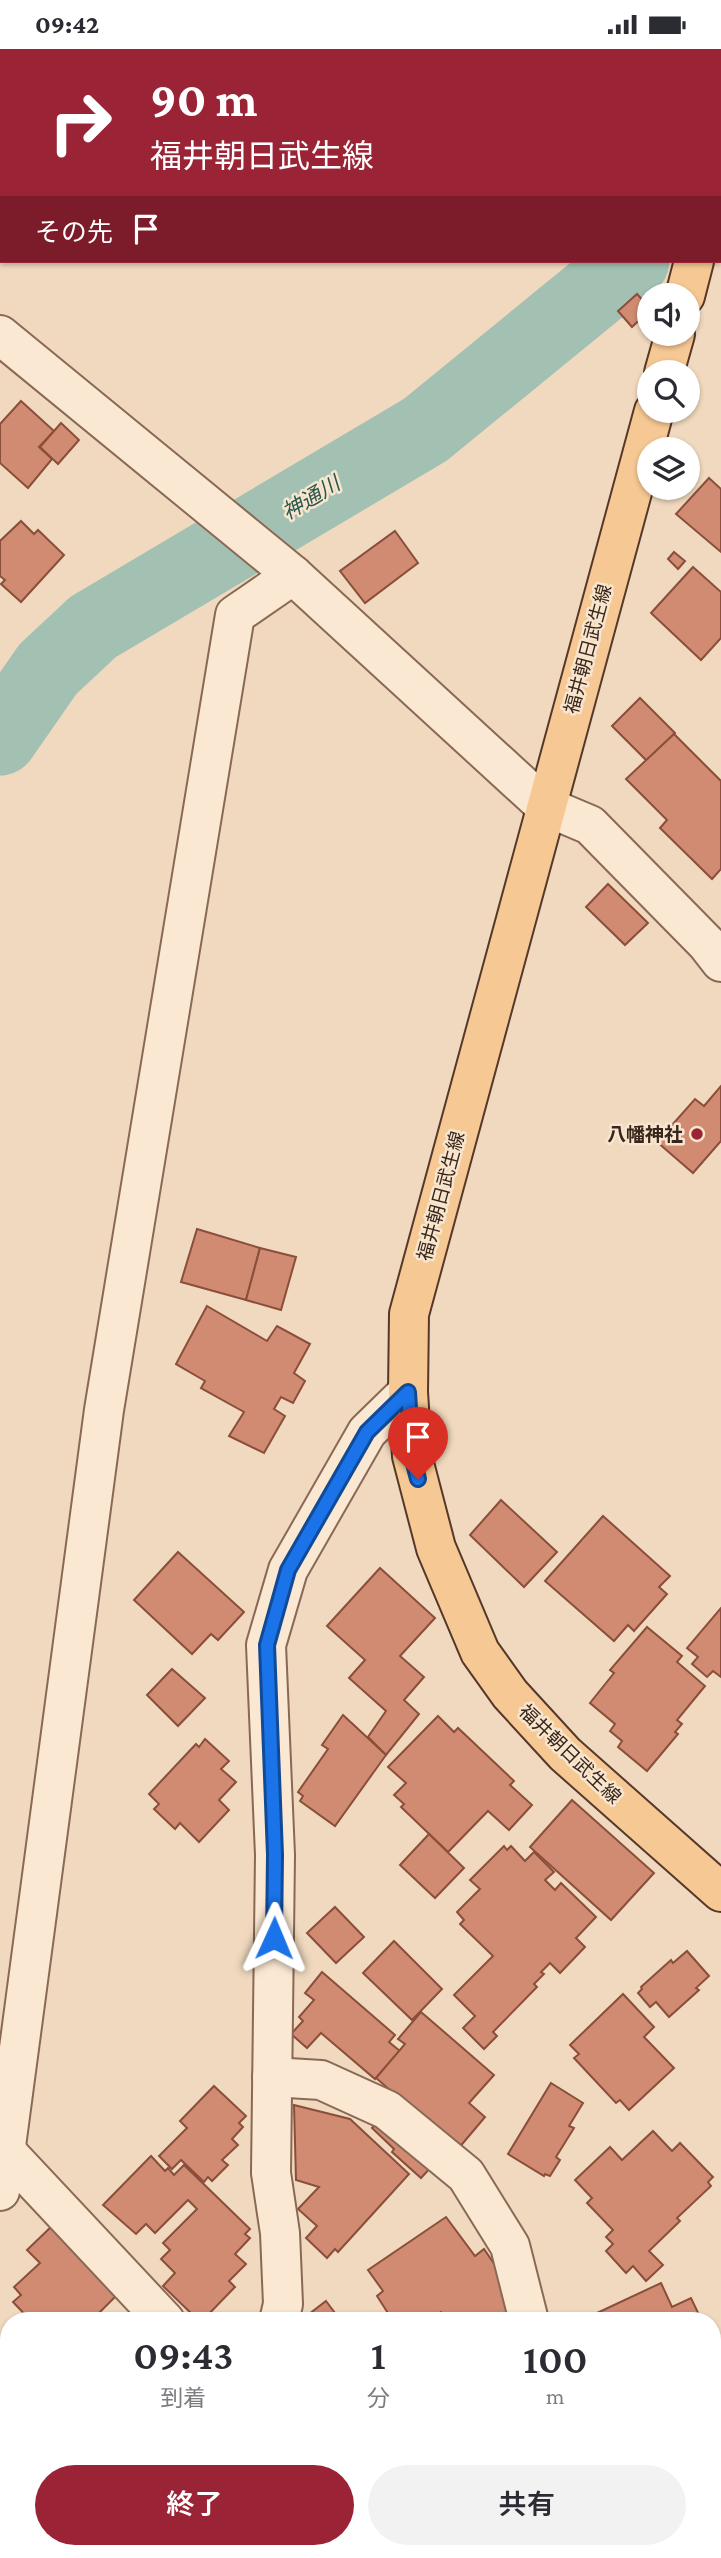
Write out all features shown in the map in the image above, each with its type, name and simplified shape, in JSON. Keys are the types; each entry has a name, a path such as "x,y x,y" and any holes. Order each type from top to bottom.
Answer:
{"main road":[{"path":"688,283 693,263"},
{"name":"福井朝日武生線","path":"651,423 409,1314 408,1392 412,1456 436,1548 480,1652 510,1694 565,1754 721,1892"}],"street":[{"path":"0,335 293,575 545,806 590,825 716,942"},
{"path":"0,2191 104,1410 235,615 293,575"},
{"path":"282,2312 284,2304 280,2233 271,2173 275,1855 267,1645 288,1570 367,1432 408,1392"},
{"path":"272,2077 321,2080 387,2110 466,2175 510,2246 528,2312"},
{"path":"4,2148 157,2312"}],"building":[{"path":"637,294 637,322 632,327 618,311"},
{"path":"21,401 54,431 39,447 52,459 28,488 0,463 0,424"},
{"path":"61,423 79,440 58,464 40,447"},
{"path":"709,478 721,489 721,552 676,514 689,500 700,500 700,488"},
{"path":"21,521 34,534 38,530 64,555 21,602 1,584 5,580 0,576 0,541"},
{"path":"395,531 418,563 365,603 340,571"},
{"path":"674,552 685,561 678,569 668,559"},
{"path":"693,567 721,592 721,638 701,660 651,613"},
{"path":"640,698 675,733 647,761 612,726"},
{"path":"674,734 721,781 721,869 712,879 660,828 667,820 626,779"},
{"path":"608,884 648,923 625,945 586,907"},
{"path":"721,1086 721,1141 693,1173 657,1142 695,1099 704,1106"},
{"path":"197,1229 260,1248 246,1300 181,1282"},
{"path":"260,1248 296,1257 281,1310 246,1300"},
{"path":"207,1306 267,1341 277,1326 310,1344 294,1373 305,1381 293,1403 281,1397 274,1409 285,1416 264,1453 229,1436 244,1412 201,1388 205,1381 176,1364"},
{"path":"501,1500 557,1552 524,1587 470,1535"},
{"path":"603,1516 670,1576 659,1587 667,1594 634,1631 628,1625 614,1641 545,1581"},
{"path":"178,1552 244,1612 218,1640 211,1634 192,1654 134,1600"},
{"path":"380,1568 435,1618 400,1656 424,1677 404,1700 419,1714 386,1755 368,1737 386,1711 349,1678 365,1660 327,1626"},
{"path":"721,1608 721,1677 713,1671 707,1677 692,1664 698,1657 687,1648"},
{"path":"647,1627 682,1656 677,1662 705,1686 677,1720 682,1724 675,1732 678,1734 647,1771 618,1747 622,1741 610,1731 615,1724 590,1703 614,1673 610,1670"},
{"path":"172,1669 205,1698 178,1726 147,1695"},
{"path":"343,1715 386,1755 335,1826 300,1801 303,1796 298,1792 328,1749 322,1745"},
{"path":"438,1716 454,1732 458,1728 514,1781 510,1785 532,1805 509,1830 488,1811 448,1852 401,1807 404,1804 394,1795 406,1783 388,1767"},
{"path":"205,1739 229,1761 221,1769 236,1782 219,1800 229,1810 199,1842 180,1823 175,1829 154,1809 159,1804 149,1794 196,1744 199,1747"},
{"path":"572,1800 654,1873 611,1920 530,1847"},
{"path":"429,1834 464,1868 435,1898 400,1865"},
{"path":"504,1846 507,1850 511,1846 525,1861 534,1852 554,1872 545,1880 555,1890 561,1883 596,1917 576,1938 585,1947 560,1973 550,1963 541,1972 544,1974 534,1984 537,1987 493,2032 497,2036 484,2049 463,2028 475,2016 454,1995 493,1956 460,1924 464,1920 457,1912 480,1889 470,1880"},
{"path":"335,1907 364,1937 336,1963 307,1933"},
{"path":"394,1941 442,1989 412,2020 363,1973"},
{"path":"687,1951 709,1976 696,1988 699,1990 669,2017 656,2002 650,2007 638,1993 641,1987 671,1960 673,1963"},
{"path":"322,1972 395,2035 389,2042 400,2051 375,2079 321,2033 307,2048 291,2034 303,2021 299,2017 314,2000 305,1993"},
{"path":"623,1994 654,2027 644,2037 674,2068 629,2110 620,2100 616,2103 574,2058 579,2054 570,2045"},
{"path":"421,2012 494,2075 469,2103 485,2117 458,2149 376,2078 405,2044 398,2039"},
{"path":"551,2083 583,2103 569,2126 574,2128 556,2157 560,2160 550,2176 544,2176 508,2154"},
{"path":"214,2086 246,2116 239,2123 243,2127 232,2139 238,2145 222,2160 228,2165 212,2181 208,2177 204,2182 181,2160 172,2169 159,2156 187,2128 180,2121"},
{"path":"294,2105 350,2119 409,2174 338,2252 335,2249 327,2258 306,2238 317,2226 298,2209 319,2187 296,2180"},
{"path":"381,2118 432,2166 421,2178 392,2152 394,2149 372,2128"},
{"path":"653,2131 672,2151 680,2143 713,2177 708,2182 711,2186 677,2218 680,2221 649,2251 663,2265 646,2281 633,2266 626,2273 606,2251 613,2244 606,2237 613,2230 587,2203 592,2198 575,2180 610,2147 622,2160"},
{"path":"151,2156 165,2171 168,2168 174,2175 184,2165 250,2229 245,2234 250,2238 235,2254 246,2264 229,2281 235,2287 211,2312 190,2312 163,2286 175,2273 161,2259 170,2250 163,2243 197,2209 188,2200 155,2233 146,2224 136,2234 103,2205"},
{"path":"446,2217 475,2256 484,2249 512,2290 515,2312 387,2312 377,2296 383,2291 368,2270"},
{"path":"53,2225 117,2295 100,2312 22,2312 13,2302 21,2295 14,2287 40,2263 27,2250"},
{"path":"661,2283 672,2307 691,2298 698,2312 599,2312"},
{"path":"326,2301 334,2312 312,2312"}],"waterway":[{"name":"神通川","path":"0,738 48,669 93,627 425,430 630,263"}],"place":[{"name":"八幡神社","path":"697,1134"}],"route":[{"path":"274,1938 275,1855 267,1645 288,1570 367,1432 408,1392 412,1456 418,1479"}]}
